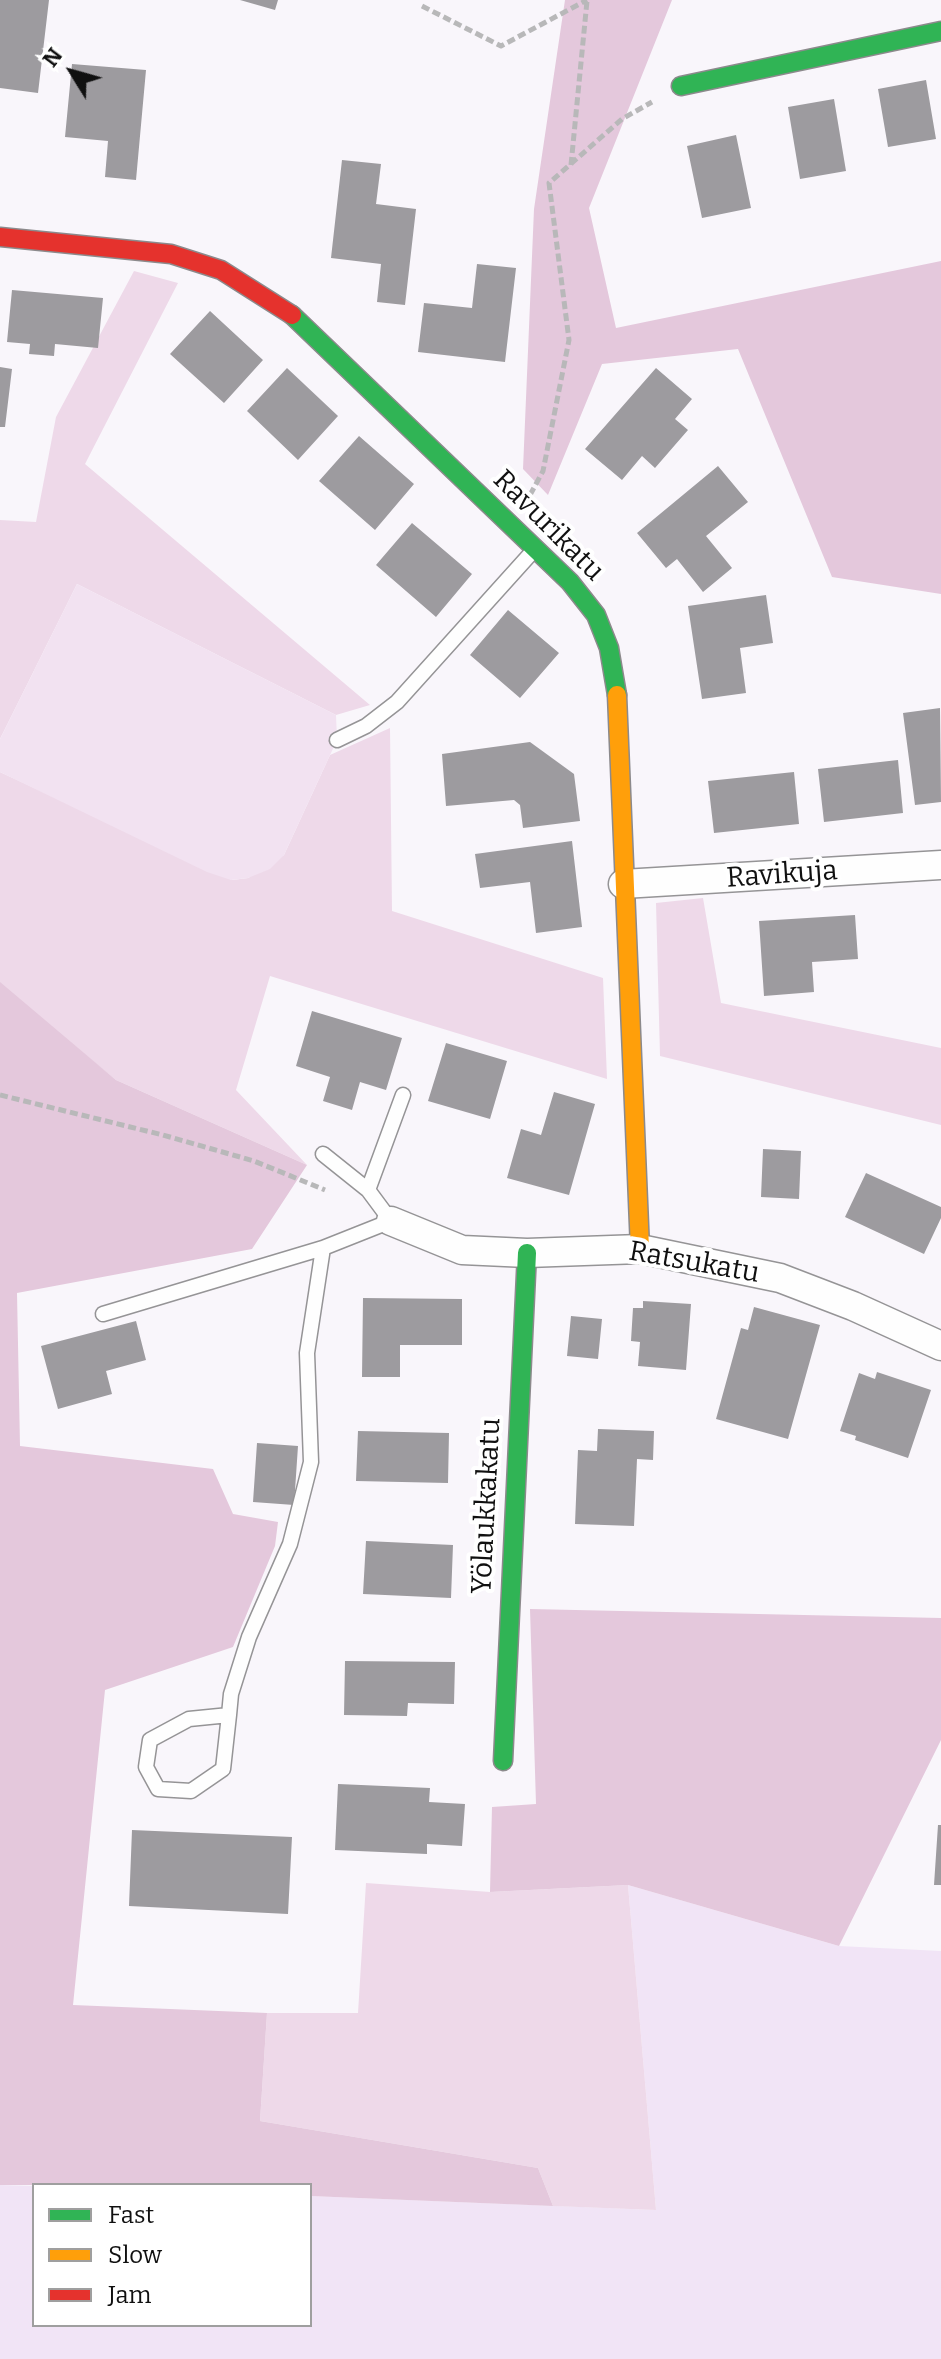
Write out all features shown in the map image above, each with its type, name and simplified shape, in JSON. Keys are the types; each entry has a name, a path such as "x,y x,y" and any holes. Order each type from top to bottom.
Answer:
{"street":[{"path":"681,86 941,31"},
{"name":"Ravurikatu","path":"0,237 171,254 221,270 253,288 290,313 570,582 596,615 609,648 617,688 640,1249"},
{"name":"Ravikuja","path":"623,884 941,865"},
{"name":"Ratsukatu","path":"391,1221 462,1250 527,1253 640,1249 780,1278 853,1306 941,1346"},
{"name":"Yölaukkakatu","path":"503,1761 527,1253"}],"lane":[{"path":"337,740 366,726 397,702 535,549"},
{"path":"368,1190 403,1095"},
{"path":"103,1314 323,1248 391,1221 368,1190 323,1154"},
{"path":"229,1715 189,1719 150,1740 146,1767 158,1789 191,1791 223,1769 229,1715 231,1694 249,1637 290,1544 311,1462 307,1353 323,1248"}],"path":[{"path":"422,6 501,46 587,0"},
{"path":"571,165 587,0"},
{"path":"512,527 543,471 569,340 549,183 622,119 681,86"},
{"path":"0,1095 254,1161 330,1192"}],"shaded area":[{"path":"565,0 672,0 589,208 616,328 941,261 941,594 832,577 738,349 602,364 548,495 523,469 534,209"},
{"path":"134,271 178,283 85,464 370,705 336,715 77,584 0,739 0,520 36,522 56,417"},
{"path":"77,584 336,715 337,740 284,855 270,869 248,878 231,880 207,872 0,772 0,739"},
{"path":"390,728 392,911 603,978 607,1079 270,976 236,1090 307,1165 116,1080 0,986 0,772 232,880 248,878 284,855 330,755"},
{"path":"703,898 721,1003 941,1048 941,1125 660,1056 656,903"},
{"path":"0,982 116,1080 307,1165 252,1249 17,1293 20,1446 213,1469 233,1514 278,1522 275,1546 233,1647 105,1690 73,2005 267,2013 260,2121 538,2168 553,2206 312,2196 312,2183 0,2185"},
{"path":"530,1609 941,1618 941,1740 839,1946 628,1885 490,1892 492,1807 536,1804"},
{"path":"366,1883 490,1892 628,1885 656,2210 553,2206 538,2168 260,2121 267,2013 358,2013"},
{"path":"628,1885 839,1946 941,1951 941,2359 0,2359 0,2185 32,2186 32,2327 312,2327 312,2196 656,2210"}],"building":[{"path":"0,0 49,0 38,93 0,88"},
{"path":"240,0 278,0 275,10"},
{"path":"72,64 146,70 136,180 105,177 108,141 65,137"},
{"path":"926,80 936,139 888,147 878,89"},
{"path":"834,99 846,171 800,179 788,107"},
{"path":"736,135 751,208 702,218 687,146"},
{"path":"342,160 381,164 376,204 416,209 405,305 377,302 381,264 331,258"},
{"path":"477,264 516,268 505,362 418,352 424,303 472,308"},
{"path":"12,290 103,298 98,348 55,344 54,356 29,354 30,344 7,342"},
{"path":"210,311 263,360 224,403 170,354"},
{"path":"0,367 12,369 5,427 0,427"},
{"path":"287,368 338,416 298,460 247,411"},
{"path":"656,368 692,399 675,419 688,430 655,468 642,456 622,480 585,449"},
{"path":"359,436 414,484 375,530 319,481"},
{"path":"718,466 748,502 706,536 732,568 703,592 677,559 666,568 637,533"},
{"path":"412,523 472,574 436,617 376,565"},
{"path":"766,595 773,643 740,648 746,693 702,699 688,606"},
{"path":"508,610 559,653 520,698 470,655"},
{"path":"940,708 941,802 915,805 903,713"},
{"path":"530,742 574,774 580,821 523,828 520,805 514,800 446,806 442,754"},
{"path":"898,760 903,813 824,822 818,769"},
{"path":"794,772 799,824 714,833 708,781"},
{"path":"572,841 582,927 536,933 530,882 480,888 475,854"},
{"path":"855,915 858,959 812,962 814,992 764,996 759,921"},
{"path":"312,1011 402,1038 386,1090 360,1082 352,1110 323,1101 330,1077 296,1066"},
{"path":"446,1043 507,1061 490,1119 428,1101"},
{"path":"554,1092 595,1104 569,1195 507,1178 521,1129 541,1135"},
{"path":"763,1149 801,1151 799,1199 761,1197"},
{"path":"866,1173 941,1207 941,1218 924,1254 845,1217"},
{"path":"363,1298 462,1299 462,1345 400,1345 400,1377 362,1377"},
{"path":"643,1301 691,1304 686,1370 638,1366 640,1342 631,1341 633,1308 643,1308"},
{"path":"754,1307 820,1325 788,1439 716,1419 741,1328 748,1330"},
{"path":"571,1316 602,1319 598,1359 567,1356"},
{"path":"136,1321 146,1360 106,1371 112,1394 58,1409 41,1346"},
{"path":"877,1372 931,1390 908,1458 855,1440 856,1436 840,1431 859,1373 875,1379"},
{"path":"598,1429 654,1431 653,1460 637,1459 634,1526 575,1524 578,1450 597,1451"},
{"path":"358,1431 449,1433 448,1483 356,1481"},
{"path":"257,1443 298,1446 294,1505 253,1502"},
{"path":"366,1541 453,1545 451,1598 363,1594"},
{"path":"345,1661 455,1662 454,1704 408,1703 407,1716 344,1715"},
{"path":"338,1784 430,1788 429,1802 465,1804 462,1846 427,1844 427,1854 335,1850"},
{"path":"938,1825 941,1825 941,1885 934,1885"},
{"path":"132,1830 292,1837 288,1914 129,1906"}],"traffic: fast":[{"path":"681,86 941,31"},
{"path":"292,315 570,582 596,615 609,648 617,695"},
{"path":"503,1761 527,1253"}],"traffic: slow":[{"path":"617,695 640,1249"}],"traffic: jam":[{"path":"0,237 171,254 221,270 292,315"}]}
